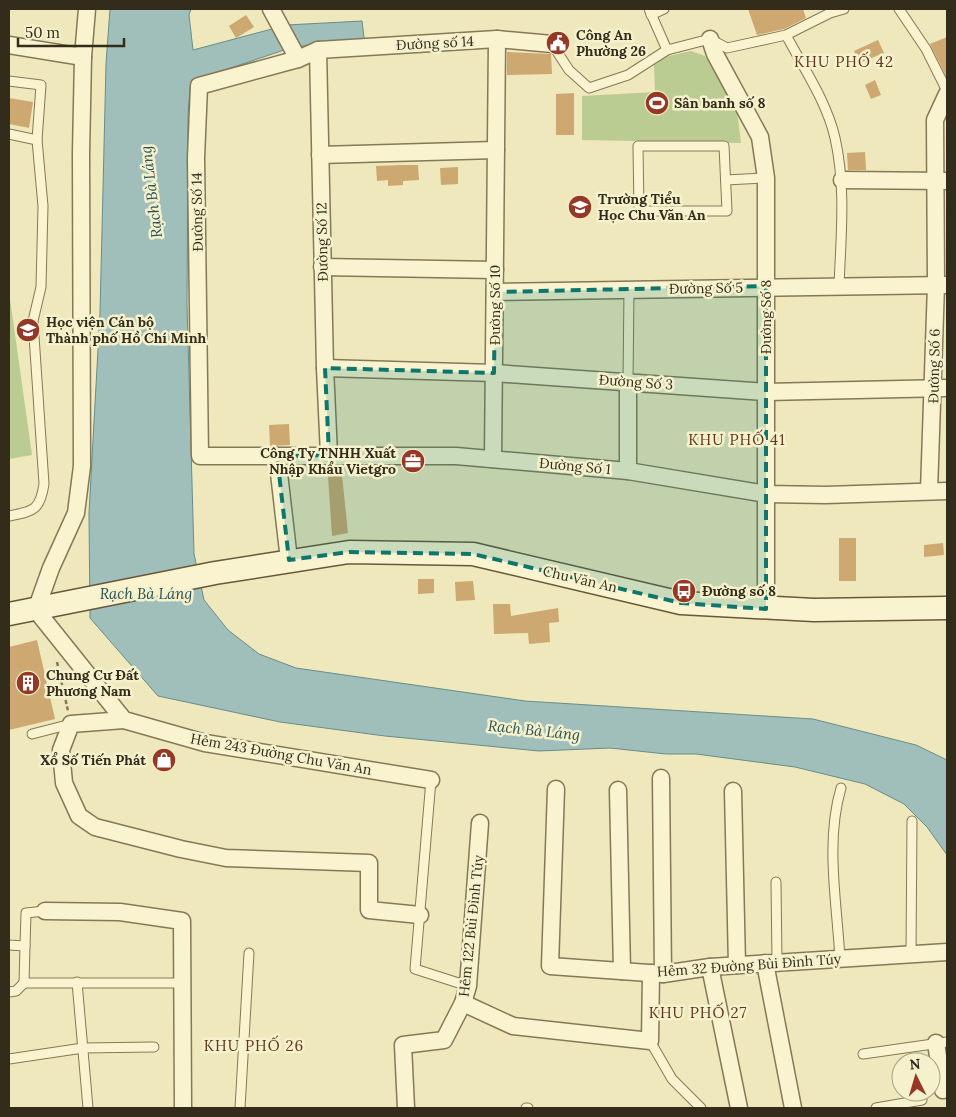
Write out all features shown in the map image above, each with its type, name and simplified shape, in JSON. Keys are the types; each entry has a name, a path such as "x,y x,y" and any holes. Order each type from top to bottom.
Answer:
{"street":[{"path":"36,610 51,568 76,513 82,466 80,183 83,57 87,9"},
{"path":"271,9 294,52 318,50"},
{"name":"Đường số 14","path":"318,50 497,39 552,44"},
{"name":"Đường Số 10","path":"493,459 497,39"},
{"name":"Đường Số 8","path":"710,39 714,54 760,137 766,178 766,609"},
{"path":"9,45 83,57"},
{"name":"Đường Số 12","path":"318,50 322,266 329,455"},
{"name":"Đường Số 14","path":"200,456 196,158 199,86 294,52"},
{"name":"Đường Số 6","path":"929,491 940,388 941,181 935,120 947,93"},
{"path":"320,155 496,150"},
{"path":"842,180 941,181"},
{"path":"322,266 495,270"},
{"name":"Đường Số 5","path":"495,292 766,286 941,285"},
{"name":"Đường Số 3","path":"325,368 494,373 766,392 940,388"},
{"path":"628,382 628,470"},
{"name":"Đường Số 1","path":"200,456 456,456 628,470 766,494 826,495 947,490"},
{"path":"277,456 289,560"},
{"name":"Chu Văn An","path":"36,610 215,573 349,552 473,554 681,603 766,609 947,608"},
{"path":"9,614 36,610"},
{"path":"36,610 95,687 124,720"},
{"path":"124,720 71,724 60,750 64,783 79,816 95,827 181,849 226,858 369,863 368,910 420,915"},
{"name":"Hẻm 243 Đường Chu Văn An","path":"124,720 205,743 431,780"},
{"path":"463,1003 513,1026 650,1041 657,973 661,778"},
{"name":"Hẻm 32 Đường Bùi Đình Túy","path":"556,789 550,966 657,973 737,965 947,952"},
{"path":"618,790 622,971"},
{"path":"733,791 737,965"},
{"name":"Hẻm 122 Bùi Đình Túy","path":"406,1108 404,1045 444,1040 463,1003 468,986 480,822"},
{"path":"45,911 120,912 182,921 183,1108"},
{"path":"771,963 793,1108"},
{"path":"710,967 739,1108"},
{"path":"942,1042 943,1090"}],"lane":[{"path":"664,9 650,12 667,50"},
{"path":"552,44 569,70 589,88 628,75 667,50 710,39 727,48 786,35 830,13 844,9"},
{"path":"898,9 926,49 947,93"},
{"path":"786,35 819,97 835,136 842,180 839,286"},
{"path":"9,81 41,85 37,140 43,206 41,287 33,321 44,484 42,500 32,511 9,516"},
{"path":"9,134 37,140"},
{"path":"638,146 724,146 726,180 727,210 639,211 638,146"},
{"path":"726,180 766,178"},
{"path":"628,382 629,289"},
{"path":"32,734 71,724"},
{"path":"431,780 415,969 468,986"},
{"path":"840,959 833,837 834,811 841,788"},
{"path":"911,954 912,821"},
{"path":"771,963 776,882"},
{"path":"9,992 16,991 24,983 26,913 45,911"},
{"path":"9,945 25,946"},
{"path":"240,1108 249,953"},
{"path":"77,982 88,1108"},
{"path":"24,983 183,983"},
{"path":"650,1041 672,1079 701,1108"},
{"path":"863,1054 942,1042"},
{"path":"9,1059 83,1048 154,1047"},
{"path":"876,1108 910,1102"}],"path":[{"path":"57,659 71,724"}],"highlighted area":[{"path":"766,286 766,609 681,603 473,554 349,552 289,560 277,456 329,455 325,368 494,373 495,292"}],"green space":[{"name":"Sân banh số 8","path":"691,51 705,56 737,111 741,143 582,140 582,96 655,92 654,64 659,58"},
{"path":"9,292 32,455 9,459"}],"water":[{"name":"Rạch Bà Láng","path":"110,9 191,9 189,15 193,50 287,25 362,21 365,46 296,46 195,80 190,87 188,116 187,305 194,554 204,600 228,630 259,654 296,668 525,701 813,719 916,745 947,760 947,855 927,827 904,804 865,784 795,767 696,754 666,754 610,748 539,751 385,736 280,722 158,696 90,618 89,513 100,313 106,64"}],"building":[{"path":"748,9 803,9 806,18 784,29 757,35"},
{"path":"246,15 254,27 236,38 229,26"},
{"path":"947,37 947,78 930,44"},
{"path":"878,40 884,53 859,63 854,51"},
{"path":"507,52 551,54 552,74 507,75"},
{"path":"875,80 881,95 871,99 865,85"},
{"path":"574,93 574,135 556,135 556,94"},
{"path":"9,98 33,102 29,128 9,124"},
{"path":"865,152 866,170 848,170 847,153"},
{"path":"418,165 419,180 403,181 403,185 388,186 388,180 377,181 376,166"},
{"path":"458,167 458,184 441,185 440,168"},
{"path":"289,424 290,445 270,446 269,425"},
{"path":"342,475 348,533 332,536 328,476"},
{"path":"839,538 856,538 856,581 839,581"},
{"path":"943,543 944,555 924,557 924,545"},
{"path":"418,579 434,579 434,593 418,594"},
{"path":"473,581 475,600 456,601 455,582"},
{"path":"493,604 510,604 511,616 558,608 559,622 549,623 550,642 529,644 528,633 494,634"},
{"name":"Chung Cư Đất Phương Nam","path":"37,640 55,719 9,730 9,647"}],"place":[{"name":"Công An Phường 26","path":"558,43"},
{"name":"Sân banh số 8","path":"657,103"},
{"name":"Trường Tiểu Học Chu Văn An","path":"580,207"},
{"name":"Học viện Cán bộ Thành phố Hồ Chí Minh","path":"28,330"},
{"name":"Công Ty TNHH Xuất Nhập Khẩu Vietgro","path":"413,461"},
{"name":"Đường số 8","path":"684,591"},
{"name":"Chung Cư Đất Phương Nam","path":"28,683"},
{"name":"Xổ Số Tiến Phát","path":"164,760"}],"district":[{"name":"KHU PHỐ 42","path":"844,61"},
{"name":"KHU PHỐ 41","path":"737,439"},
{"name":"KHU PHỐ 27","path":"698,1012"},
{"name":"KHU PHỐ 26","path":"254,1045"}]}
